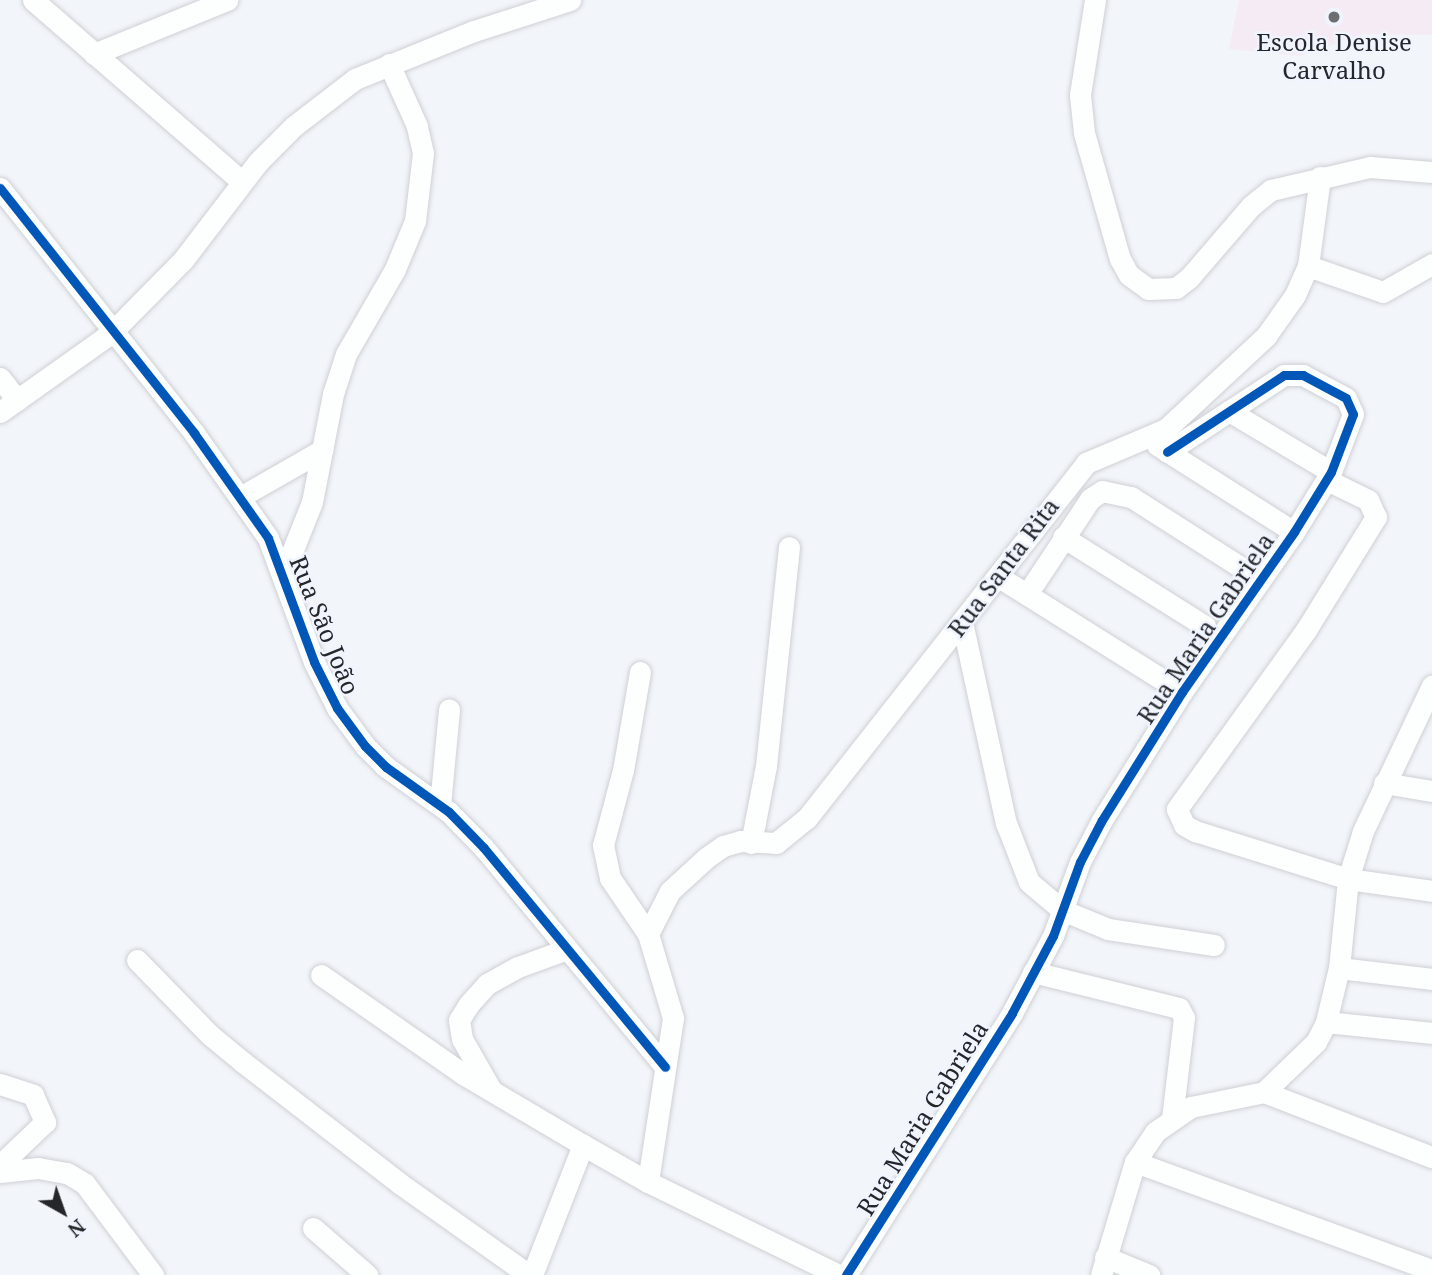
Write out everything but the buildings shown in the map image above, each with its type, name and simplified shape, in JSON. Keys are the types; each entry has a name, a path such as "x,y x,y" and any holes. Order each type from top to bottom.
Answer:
{"street":[{"path":"33,0 242,182"},
{"path":"93,54 227,0"},
{"path":"0,378 9,406 111,333 183,260 242,182 293,126 355,79 389,64 570,0"},
{"path":"1095,0 1080,95 1084,133 1120,259 1139,284 1156,290 1176,288 1189,278 1251,206 1272,190 1370,167 1432,172"},
{"name":"Rua São João","path":"284,572 306,520 346,354 395,269 415,221 423,153 417,125 389,64"},
{"name":"Rua Santa Rita","path":"648,934 659,906 684,876 723,846 776,843 807,818 999,577 1063,486 1086,463 1126,442 1149,439 1229,373 1266,336 1295,295 1308,266 1321,177"},
{"name":"Rua São João","path":"0,188 111,333 165,395 240,497 284,572 305,639 337,708 386,767 440,805 484,848 665,1068"},
{"path":"1308,266 1383,292 1432,264"},
{"name":"Rua Maria Gabriela","path":"846,1275 1012,1013 1102,820 1182,692 1294,532 1329,476 1353,414 1346,398 1294,373 1167,452"},
{"path":"1229,411 1368,500 1376,517 1313,619 1183,797 1177,809 1180,818 1195,831 1349,879 1432,891"},
{"path":"1149,439 1294,532"},
{"path":"240,497 322,450"},
{"path":"1027,594 1090,499 1102,491 1131,497 1245,570"},
{"path":"1063,537 1205,626"},
{"path":"751,843 766,766 789,547"},
{"path":"999,577 1182,692"},
{"path":"962,622 1006,823 1021,868 1029,882 1062,910 1108,929 1214,945"},
{"path":"640,672 623,770 603,845 610,878 648,934 673,1018 648,1182"},
{"path":"1149,1275 1103,1266 1135,1162 1155,1132 1172,1118 1191,1107 1264,1092 1309,1049 1326,1022 1339,968 1349,879 1384,783 1430,695"},
{"path":"440,805 449,709"},
{"path":"1384,783 1432,791"},
{"path":"492,1091 462,1039 459,1020 487,984 567,949"},
{"path":"137,960 210,1035 244,1063 399,1183 530,1275 583,1145"},
{"path":"1339,968 1432,979"},
{"path":"1033,972 1179,1008 1184,1018 1172,1118"},
{"path":"321,975 492,1091 583,1145 648,1182 839,1275"},
{"path":"1326,1022 1432,1033"},
{"path":"0,1084 33,1095 45,1122 0,1165"},
{"path":"1264,1092 1432,1157"},
{"path":"1135,1162 1432,1270"},
{"path":"0,1172 38,1168 67,1173 85,1184 153,1275"},
{"path":"313,1228 367,1275"}],"shaded area":[{"name":"Escola Denise Carvalho","path":"1239,0 1432,0 1432,35 1364,34 1300,56 1229,49"}],"cycle path":[{"path":"0,188 194,433 268,538 314,662 337,708 365,746 386,767 449,812 484,848 665,1067"},
{"path":"846,1275 1012,1013 1053,936 1080,862 1102,820 1182,692 1294,532 1331,472 1353,414 1346,398 1303,375 1284,375 1167,452"}],"place":[{"name":"Escola Denise Carvalho","path":"1334,17"}]}
